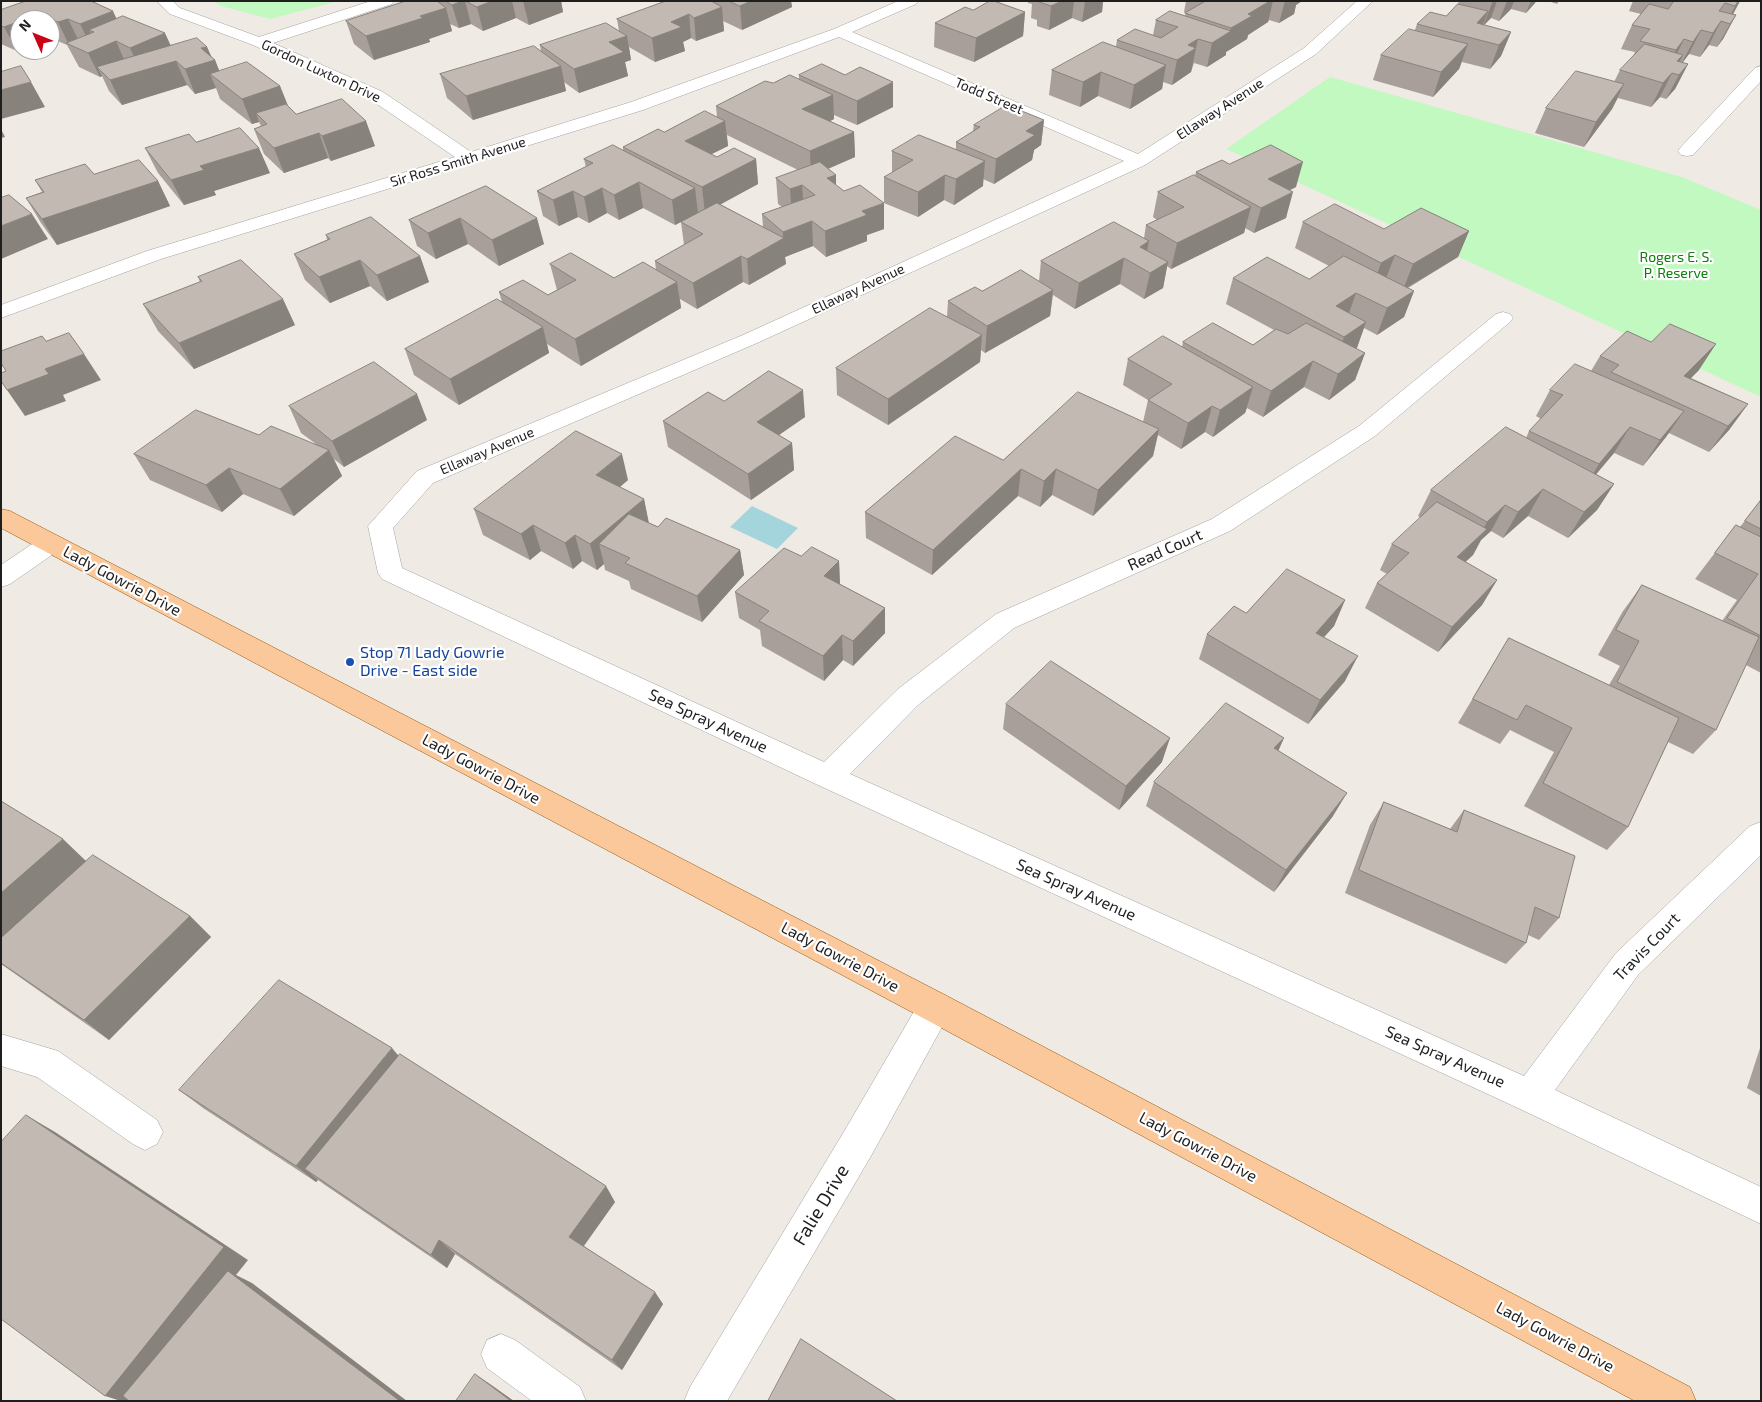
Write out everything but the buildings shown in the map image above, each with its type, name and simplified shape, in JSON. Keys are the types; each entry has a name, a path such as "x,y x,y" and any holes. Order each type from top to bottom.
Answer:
{"main road":[{"name":"Lady Gowrie Drive","path":"1,517 935,1007 1676,1401"}],"street":[{"name":"Gordon Luxton Drive","path":"164,1 180,13 259,42 377,96 470,159"},
{"path":"259,42 388,1"},
{"name":"Sir Ross Smith Avenue","path":"1,312 154,255 638,106 839,32 910,1"},
{"name":"Ellaway Avenue","path":"391,573 380,526 425,477 750,339 1138,161 1310,51 1366,1"},
{"name":"Todd Street","path":"839,32 1138,161"},
{"path":"1687,151 1761,71"},
{"name":"Read Court","path":"828,777 908,697 1006,621 1221,524 1367,430 1503,318"},
{"path":"1,578 50,544"},
{"name":"Sea Spray Avenue","path":"391,573 828,777 1530,1096 1761,1206"},
{"name":"Travis Court","path":"1530,1096 1627,964 1761,835"},
{"name":"Falie Drive","path":"704,1401 853,1151 935,1007"},
{"path":"1,1050 46,1063 145,1132"},
{"path":"501,1354 566,1401"}],"green space":[{"path":"213,1 338,1 270,19 221,6"},
{"name":"Rogers E. S. P. Reserve","path":"1330,77 1682,177 1761,210 1761,397 1226,149"}],"water":[{"path":"752,506 798,528 777,549 730,527"}],"place":[{"name":"Stop 71 Lady Gowrie Drive - East side","path":"350,662"}]}
